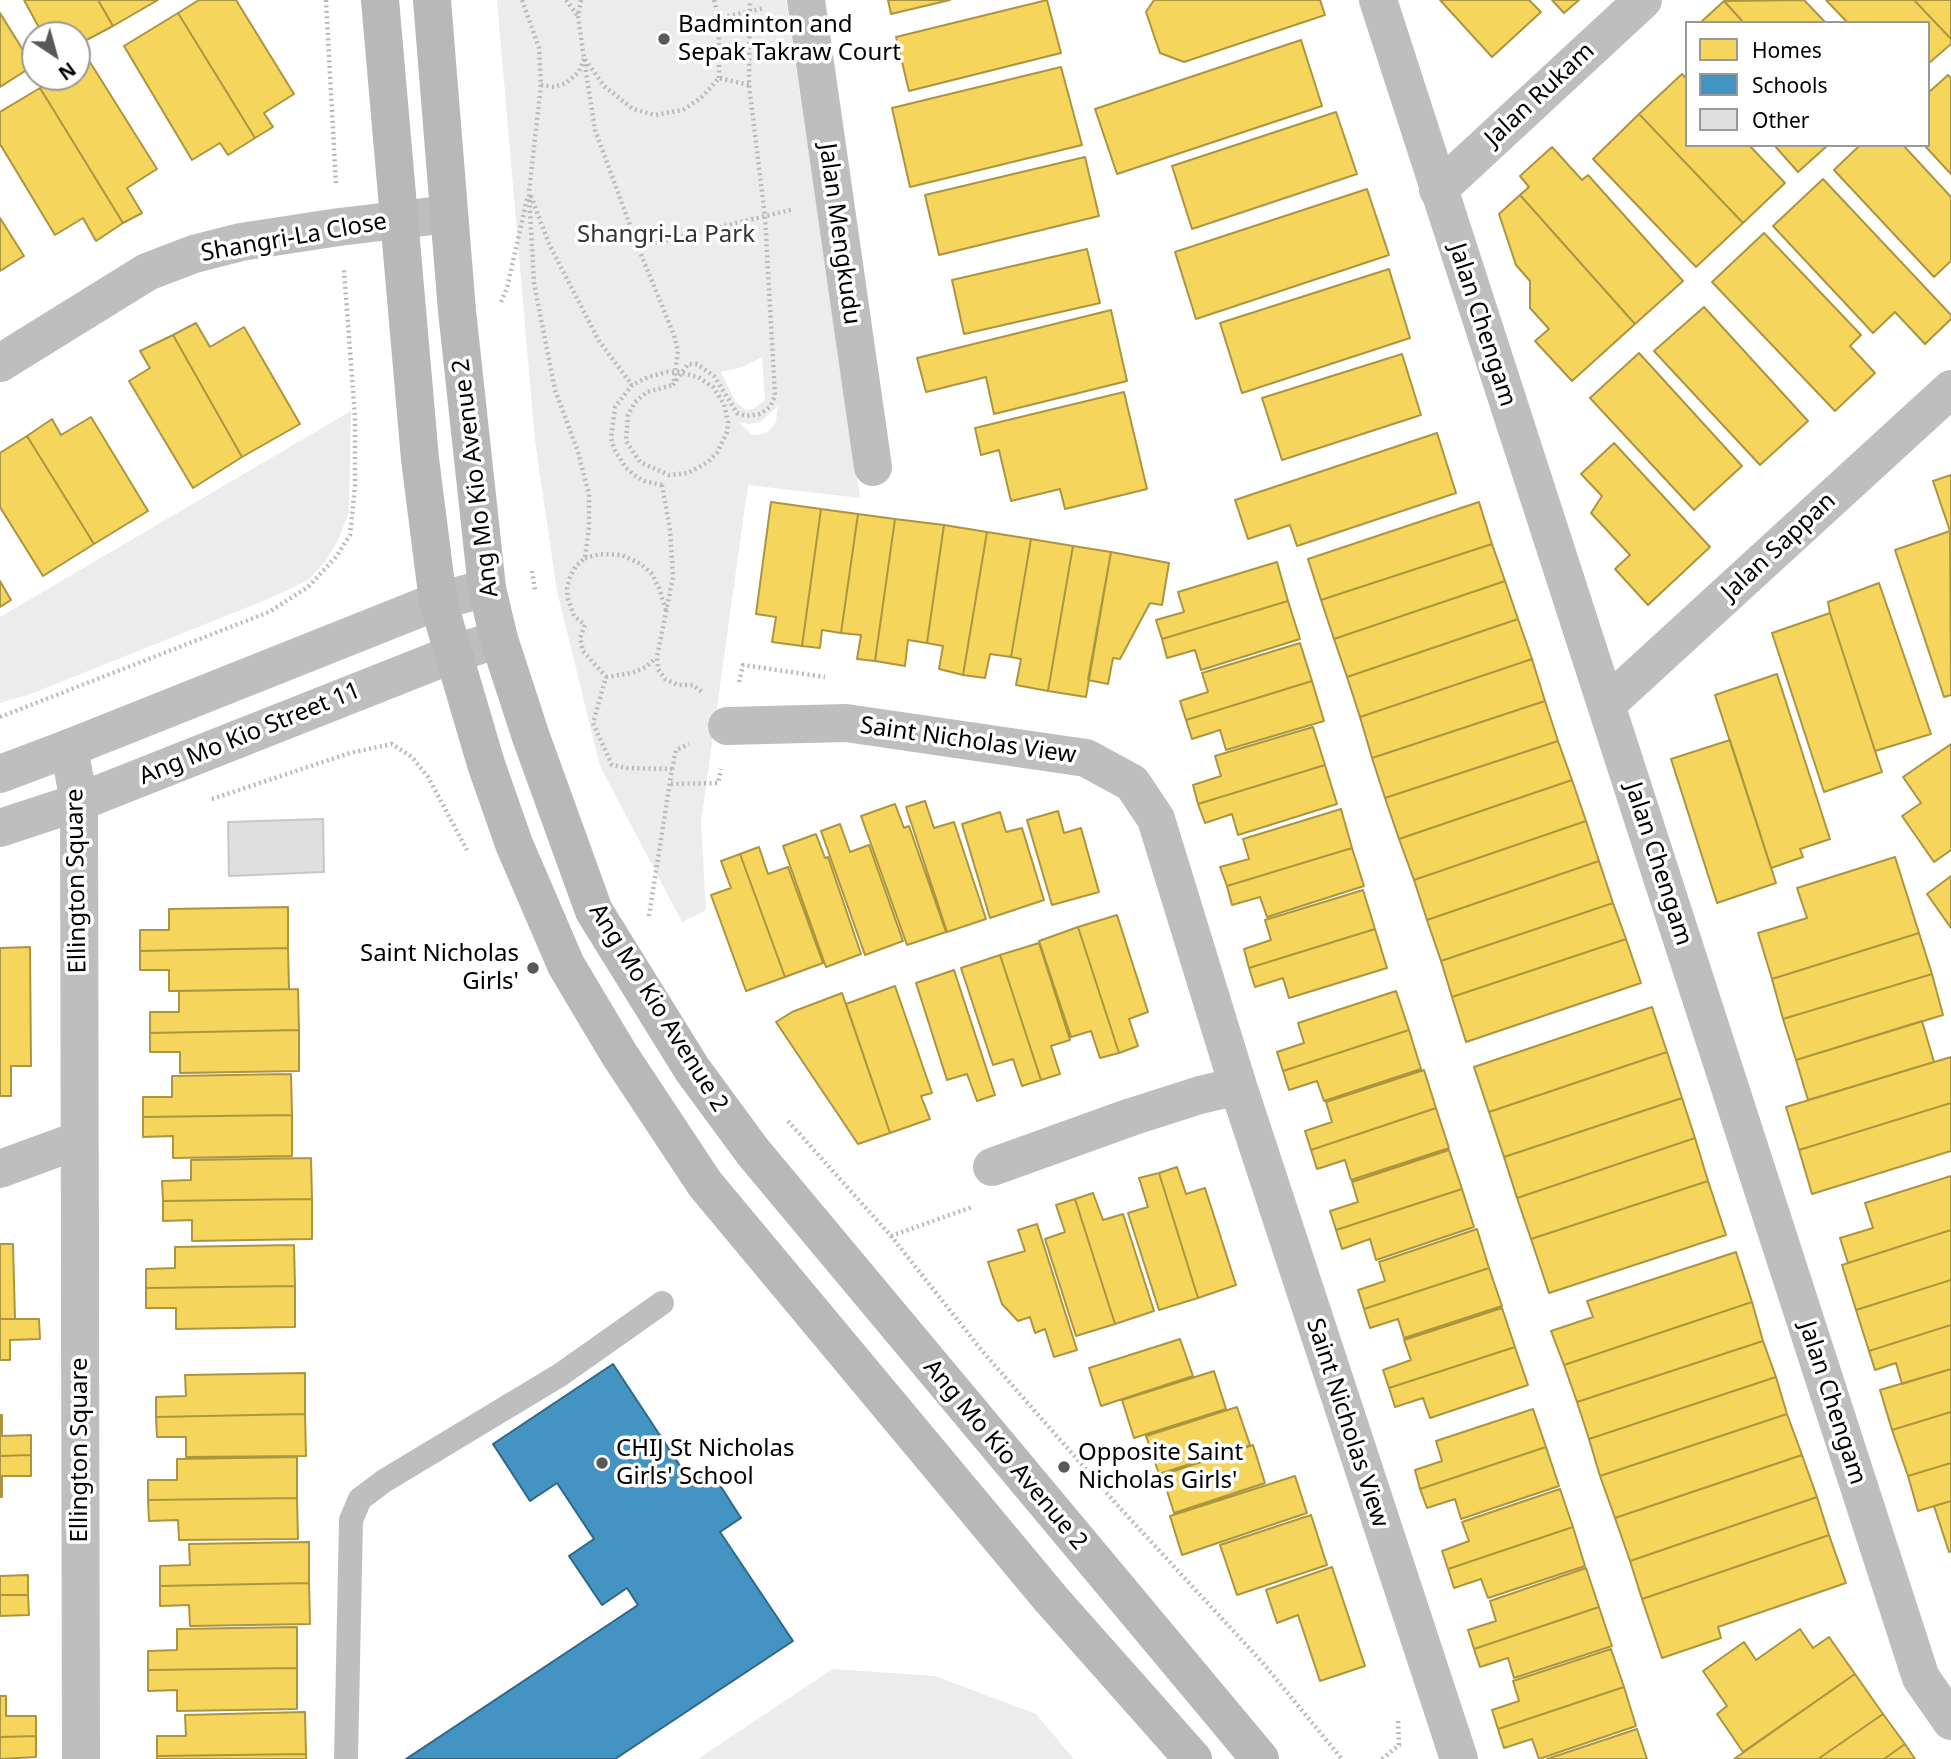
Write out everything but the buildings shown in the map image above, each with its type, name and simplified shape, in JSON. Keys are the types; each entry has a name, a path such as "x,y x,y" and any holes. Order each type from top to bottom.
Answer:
{"main road":[{"name":"Ang Mo Kio Avenue 2","path":"380,0 420,459 438,601 486,764 514,844 566,965 619,1055 705,1184 1051,1599 1193,1759"},
{"name":"Ang Mo Kio Avenue 2","path":"432,0 449,214 487,588 499,639 559,821 594,911 692,1069 762,1163 1260,1759"}],"street":[{"name":"Jalan Mengkudu","path":"806,0 873,467"},
{"name":"Jalan Chengam","path":"1378,0 1921,1678 1951,1721"},
{"name":"Jalan Rukam","path":"1438,190 1643,0"},
{"name":"Shangri-La Close","path":"0,363 147,272 194,254 242,242 449,214"},
{"name":"Jalan Sappan","path":"1606,705 1951,389"},
{"path":"0,774 438,601 487,588"},
{"name":"Ang Mo Kio Street 11","path":"0,828 79,802 453,654 499,639"},
{"name":"Saint Nicholas View","path":"709,722 846,723 1086,758 1132,783 1156,819 1238,1086 1459,1759"},
{"name":"Ellington Square","path":"69,748 79,802 81,1759"},
{"path":"992,1167 1143,1113 1238,1086"},
{"path":"0,1169 79,1140"}],"lane":[{"path":"346,1759 351,1520 360,1499 384,1481 560,1374 662,1303"}],"path":[{"path":"0,717 269,612 307,587 336,557 350,535 355,486 355,417 344,259 339,227 326,0"},
{"path":"497,300 498,310 507,288 529,192 541,85 539,48 522,0"},
{"path":"566,0 578,16"},
{"path":"581,0 578,16 595,130 617,197 674,335 678,351 673,385"},
{"path":"584,58 604,86 617,99 633,109 655,115 683,110 701,98 719,78 719,18 714,0"},
{"path":"642,908 648,919 677,750 709,722 702,691 693,685 678,685 665,679 658,669 657,657 673,577 670,530 662,485 644,481 625,468 614,449 611,426 615,407 632,385 658,374 689,374 713,387 724,404 727,432 717,453 688,472 669,475 654,470 640,462 626,441 628,415 641,397 653,389 673,385 688,364 696,364 714,376 737,413 752,416 760,414 770,407 775,396 765,217 749,85 750,0"},
{"path":"719,18 749,11"},
{"path":"541,85 555,86 566,83 579,72 584,58"},
{"path":"719,78 749,85"},
{"path":"529,192 549,244 599,341 632,385"},
{"path":"529,192 534,283 543,335 555,390 577,449 589,494 585,558"},
{"path":"638,247 834,200"},
{"path":"606,677 583,651 580,638 585,625 574,616 568,599 567,588 576,566 585,558 601,554 622,555 641,564 652,574 659,587 666,615"},
{"path":"531,565 536,591"},
{"path":"606,677 632,673 646,667 657,657"},
{"path":"606,677 593,723 612,765 672,769"},
{"path":"206,801 350,753 392,744 412,757 428,777 470,854"},
{"path":"781,1113 891,1236 983,1352 1120,1508 1262,1662 1342,1759"},
{"path":"891,1236 977,1205 998,1177 992,1167"},
{"path":"1382,1759 1399,1745"}],"green space":[{"name":"Shangri-La Park","path":"497,0 786,0 860,498 748,485 701,822 706,910 682,922 600,766 557,591 535,441","holes":["762,357 765,400 753,409 746,410 735,401 721,372 743,367","778,406 776,421 766,433 751,434 739,422 760,422"]},
{"path":"351,411 349,512 326,561 308,580 273,597 28,695 0,703 0,617"},
{"path":"833,1669 935,1676 1036,1714 1074,1759 698,1759"}],"place":[{"name":"Badminton and Sepak Takraw Court","path":"664,39"},
{"name":"Saint Nicholas Girls'","path":"533,968"},
{"name":"CHIJ St Nicholas Girls' School","path":"602,1463"},
{"name":"Opposite Saint Nicholas Girls'","path":"1064,1467"}]}
